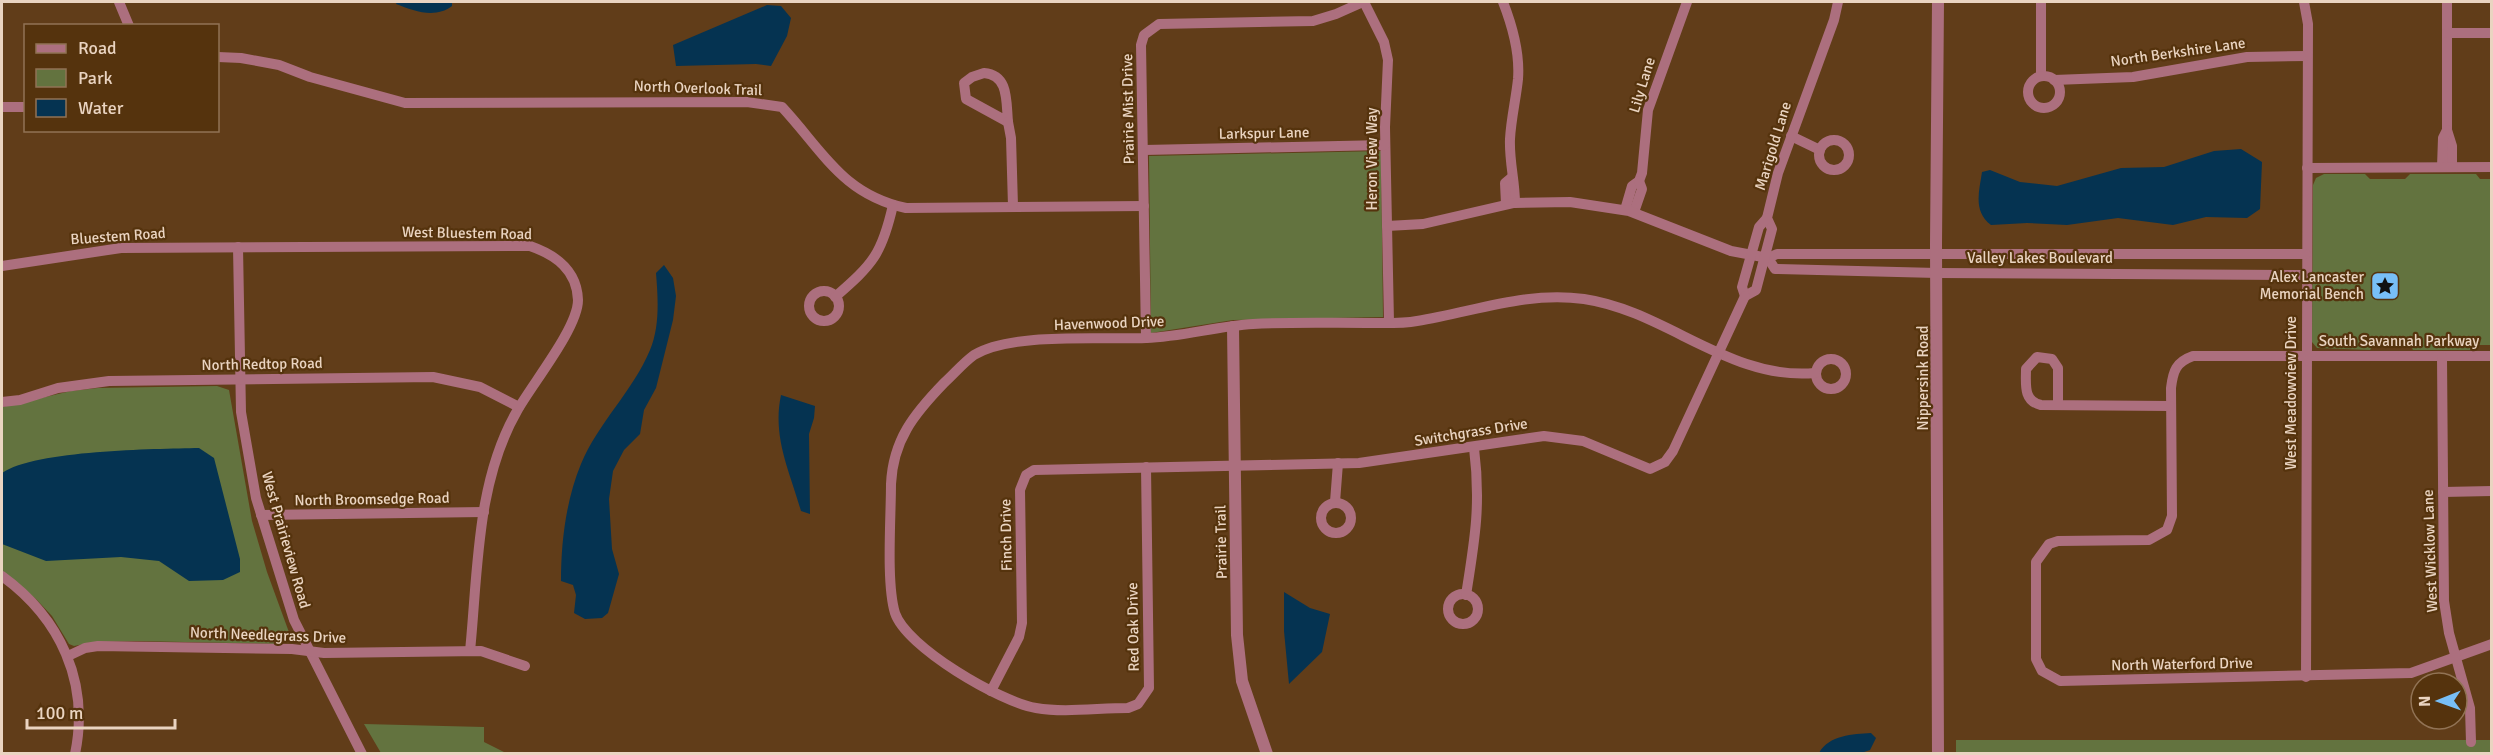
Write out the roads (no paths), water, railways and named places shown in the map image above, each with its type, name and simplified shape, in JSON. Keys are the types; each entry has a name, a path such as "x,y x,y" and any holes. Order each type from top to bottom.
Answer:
{"street":[{"path":"119,2 128,24"},
{"name":"Heron View Way","path":"1363,2 1384,42 1388,60 1385,146 1389,322"},
{"name":"Prairie Mist Drive","path":"1146,338 1141,45 1144,35 1149,29 1159,24 1313,21 1363,2"},
{"path":"1503,2 1513,28 1518,76 1510,138 1511,178 1505,183 1511,204"},
{"name":"Lily Lane","path":"1630,211 1632,186 1639,181 1648,110 1687,2"},
{"name":"Marigold Lane","path":"1745,296 1756,290 1770,257 1772,229 1767,218 1791,136 1834,20 1838,2"},
{"name":"Nippersink Road","path":"1938,2 1936,254 1938,753"},
{"path":"2040,2 2041,76"},
{"name":"West Meadowview Drive","path":"2304,2 2308,24 2306,677"},
{"path":"2447,2 2447,130 2443,138 2447,167"},
{"path":"2447,33 2492,33"},
{"name":"North Berkshire Lane","path":"2054,80 2133,77 2247,57 2307,56"},
{"name":"North Overlook Trail","path":"219,57 241,58 279,65 310,77 405,103 747,102 782,107 836,172 866,195 893,205 906,208 1144,206"},
{"path":"1008,122 966,99 964,83 984,73 995,74 1002,81 1011,138 1013,206"},
{"path":"2041,76 2054,80 2059,88 2058,98 2051,105 2042,107 2032,103 2028,94 2030,83 2041,76"},
{"path":"2,107 24,107"},
{"path":"1791,136 1820,150"},
{"name":"Larkspur Lane","path":"1144,150 1385,146"},
{"path":"2307,168 2492,167"},
{"name":"Valley Lakes Boulevard","path":"1387,226 1423,224 1511,204 1570,202 1630,211 1731,251 1770,257 1936,254 2306,255"},
{"path":"835,297 877,256 885,239 893,205"},
{"path":"1745,296 1743,287 1751,255 1759,227 1767,218"},
{"name":"West Bluestem Road","path":"238,247 530,246 549,253 561,262 574,282 577,312 571,328 519,407 500,446 488,487 470,651"},
{"name":"Bluestem Road","path":"2,266 121,248 238,247"},
{"name":"West Prairieview Road","path":"238,247 240,379 244,436 261,515 288,603 306,650 362,753"},
{"name":"Valley Lakes Boulevard","path":"1770,257 1774,269 1937,273 2306,275"},
{"name":"Switchgrass Drive","path":"1235,465 1384,461 1474,448 1526,437 1562,437 1583,441 1642,467 1658,466 1673,451 1745,296"},
{"name":"Havenwood Drive","path":"991,691 921,647 906,633 894,611 891,484 893,461 900,438 921,407 975,355 1004,344 1021,342 1146,338 1233,327 1415,322 1502,301 1529,298 1584,299 1632,313 1718,352 1772,372 1792,375 1815,373"},
{"name":"Prairie Trail","path":"1233,327 1237,635 1242,681 1267,753"},
{"name":"South Savannah Parkway","path":"2170,406 2173,374 2177,364 2193,356 2492,356"},
{"name":"West Wicklow Lane","path":"2442,357 2444,601 2470,708 2471,742"},
{"name":"North Redtop Road","path":"2,402 20,400 58,388 109,381 433,376 480,387 519,407"},
{"path":"2052,405 2170,406"},
{"name":"North Waterford Drive","path":"2170,406 2172,516 2167,530 2149,540 2058,541 2049,544 2036,562 2036,659 2042,671 2052,679 2060,681 2306,677 2411,673 2492,644"},
{"path":"1466,595 1479,514 1479,487 1474,448"},
{"path":"1335,502 1338,463"},
{"name":"Finch Drive","path":"991,691 1012,652 1020,630 1020,490 1026,475 1040,468 1235,465"},
{"name":"Red Oak Drive","path":"991,691 1015,703 1038,708 1128,708 1145,697 1149,688 1146,467"},
{"path":"2443,492 2492,492"},
{"name":"North Broomsedge Road","path":"261,515 484,512"},
{"path":"2,576 33,602 62,642 68,656 74,673 80,713 75,753"},
{"name":"North Needlegrass Drive","path":"68,656 85,648 98,646 306,650 324,653 481,651 525,666"}],"water":[{"path":"397,2 452,2 452,6 432,13 410,9 396,4"},
{"path":"767,5 781,6 791,18 787,36 771,66 756,64 676,66 673,45"},
{"path":"2241,149 2262,162 2260,209 2247,218 2206,217 2173,225 2118,218 2067,225 2027,223 1991,225 1985,220 1979,207 1982,172 1990,170 2020,182 2057,186 2121,168 2164,167 2214,151"},
{"path":"664,265 673,278 676,296 673,320 656,388 644,410 640,434 624,450 613,471 609,499 612,549 619,574 608,613 602,618 585,619 574,613 576,595 573,585 561,581 563,536 568,507 576,478 588,449 643,365 650,350 657,322 656,273"},
{"path":"781,395 815,406 809,434 810,514 801,511 780,440"},
{"path":"199,448 214,458 240,559 240,572 223,580 189,581 159,561 121,557 46,561 2,544 2,473 18,465 67,455 96,452"},
{"path":"1284,592 1310,608 1330,614 1322,652 1289,684 1284,631"},
{"path":"1871,733 1876,738 1870,750 1861,753 1819,753 1823,747 1835,739"}],"place":[{"name":"Alex Lancaster Memorial Bench","path":"2385,286"}]}
